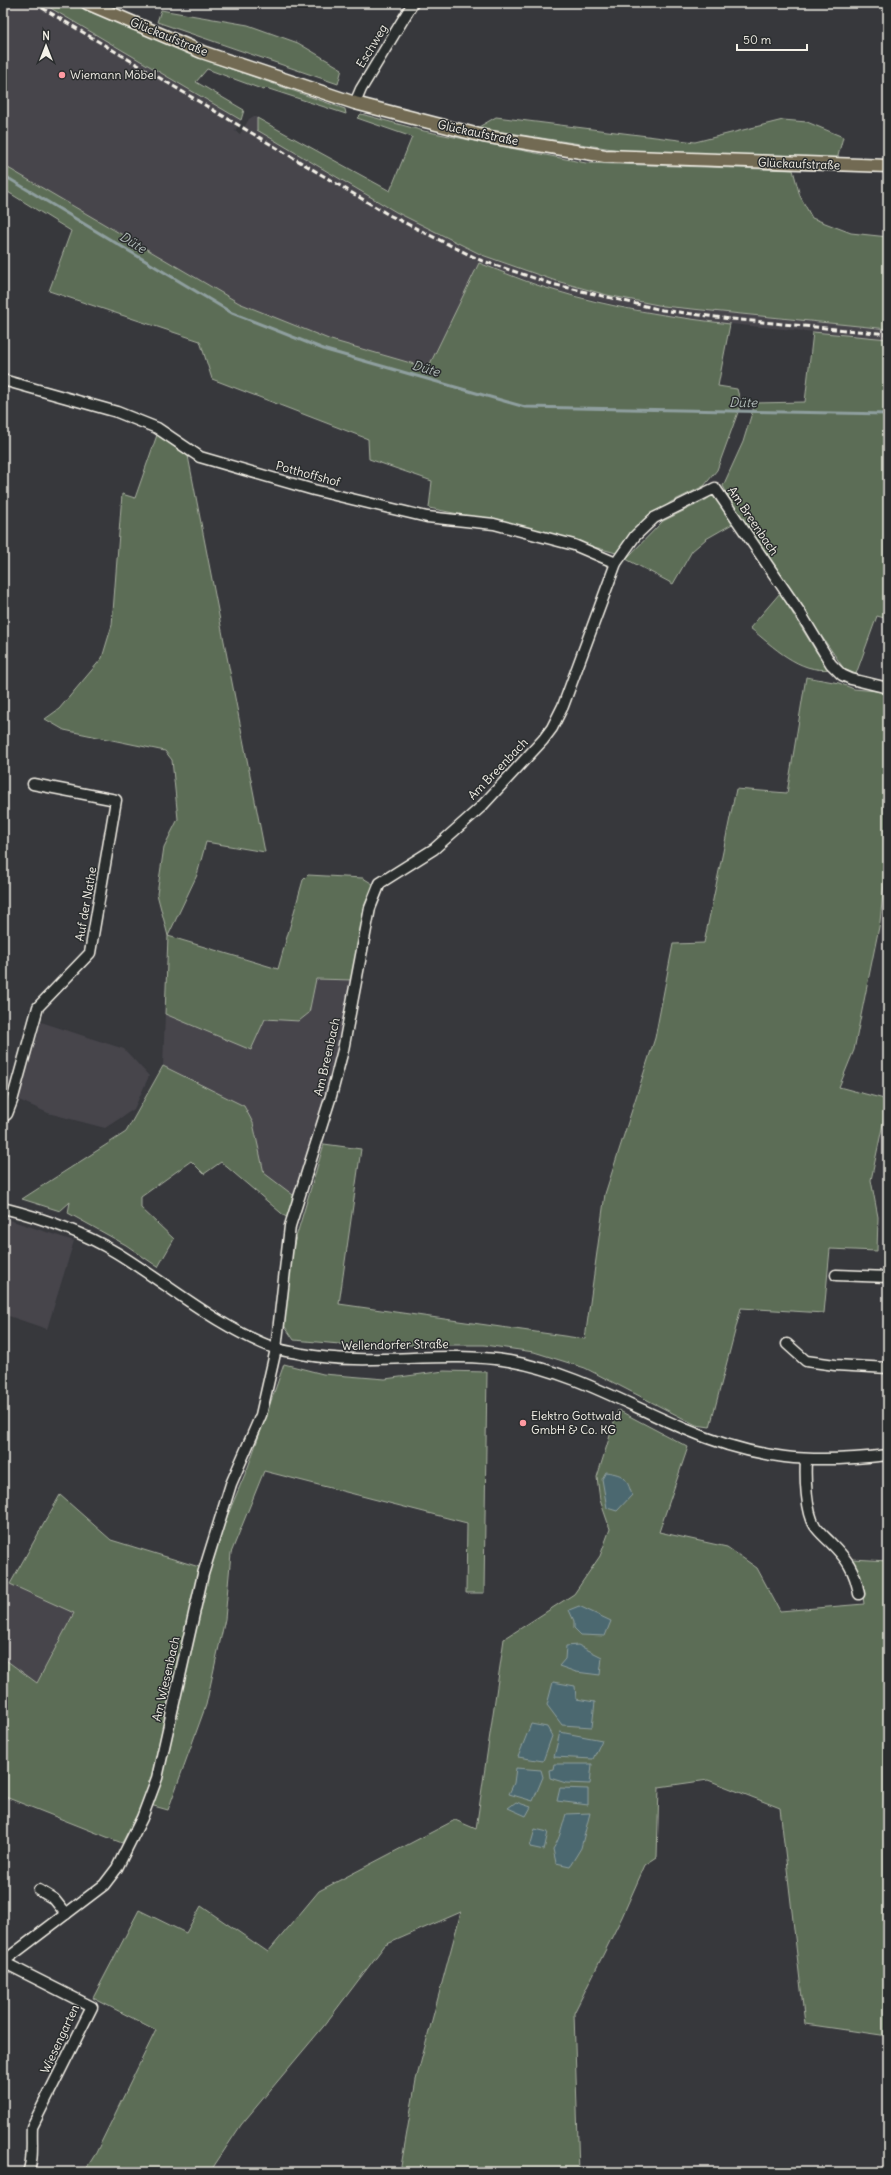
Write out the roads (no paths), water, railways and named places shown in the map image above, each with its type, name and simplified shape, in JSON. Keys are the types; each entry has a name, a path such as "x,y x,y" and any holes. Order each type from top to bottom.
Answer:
{"main road":[{"name":"Glückaufstraße","path":"87,3 202,52 355,103 483,136 605,156 888,166"}],"street":[{"name":"Eschweg","path":"355,103 361,89 413,3"},
{"name":"Potthoffshof","path":"3,380 116,412 157,428 200,457 314,490 427,517 494,524 574,545 616,563"},
{"name":"Am Breenbach","path":"276,1349 290,1226 332,1096 343,1050 362,943 370,908 380,883 434,849 481,807 543,740 552,728 563,706 616,563 635,536 654,518 715,488 801,614 831,664 842,675 851,679 888,688"},
{"name":"Auf der Nathe","path":"3,1117 7,1114 12,1101 38,1007 90,953 116,800 33,784"},
{"name":"Wellendorfer Straße","path":"3,1208 57,1224 80,1233 116,1252 199,1309 236,1331 276,1349 323,1358 370,1360 453,1357 508,1361 546,1369 583,1381 684,1429 733,1447 806,1460 844,1460 888,1455"},
{"path":"836,1275 888,1277"},
{"path":"787,1344 806,1361 835,1365 888,1368"},
{"name":"Am Wiesenbach","path":"5,1961 104,1885 117,1868 142,1818 157,1778 203,1574 230,1484 261,1416 276,1349"},
{"path":"806,1460 805,1476 810,1514 815,1526 843,1555 855,1575 859,1594"},
{"path":"39,1890 54,1899 66,1914"},
{"name":"Wiesengarten","path":"5,1961 92,2007 32,2127 30,2147 32,2162 28,2172"}],"water":[{"path":"606,1472 617,1474 624,1478 632,1495 617,1511 607,1508 602,1479"},
{"path":"579,1606 611,1621 605,1636 581,1635 574,1628 574,1621 569,1610"},
{"path":"578,1645 602,1657 600,1675 576,1672 559,1666 565,1659 566,1646"},
{"path":"553,1682 575,1686 576,1699 595,1702 592,1727 562,1725 547,1705"},
{"path":"531,1724 547,1727 552,1736 543,1761 518,1757"},
{"path":"560,1732 602,1740 593,1759 554,1757"},
{"path":"554,1764 592,1764 590,1784 566,1783 550,1778 549,1770 553,1769"},
{"path":"516,1768 541,1770 543,1777 533,1801 509,1794 514,1783"},
{"path":"560,1788 588,1789 588,1805 557,1801"},
{"path":"516,1802 531,1807 526,1816 508,1808"},
{"path":"590,1813 581,1848 570,1866 556,1863 553,1849 559,1837 566,1814"},
{"path":"535,1829 548,1832 544,1850 530,1847"}],"waterway":[{"name":"Düte","path":"3,175 232,313 326,350 525,407 888,414"}],"railway":[{"path":"34,3 389,215 480,260 552,284 662,310 731,319 888,334"}],"place":[{"name":"Wiemann Möbel","path":"62,75"},
{"name":"Elektro Gottwald GmbH & Co. KG","path":"523,1423"}]}
